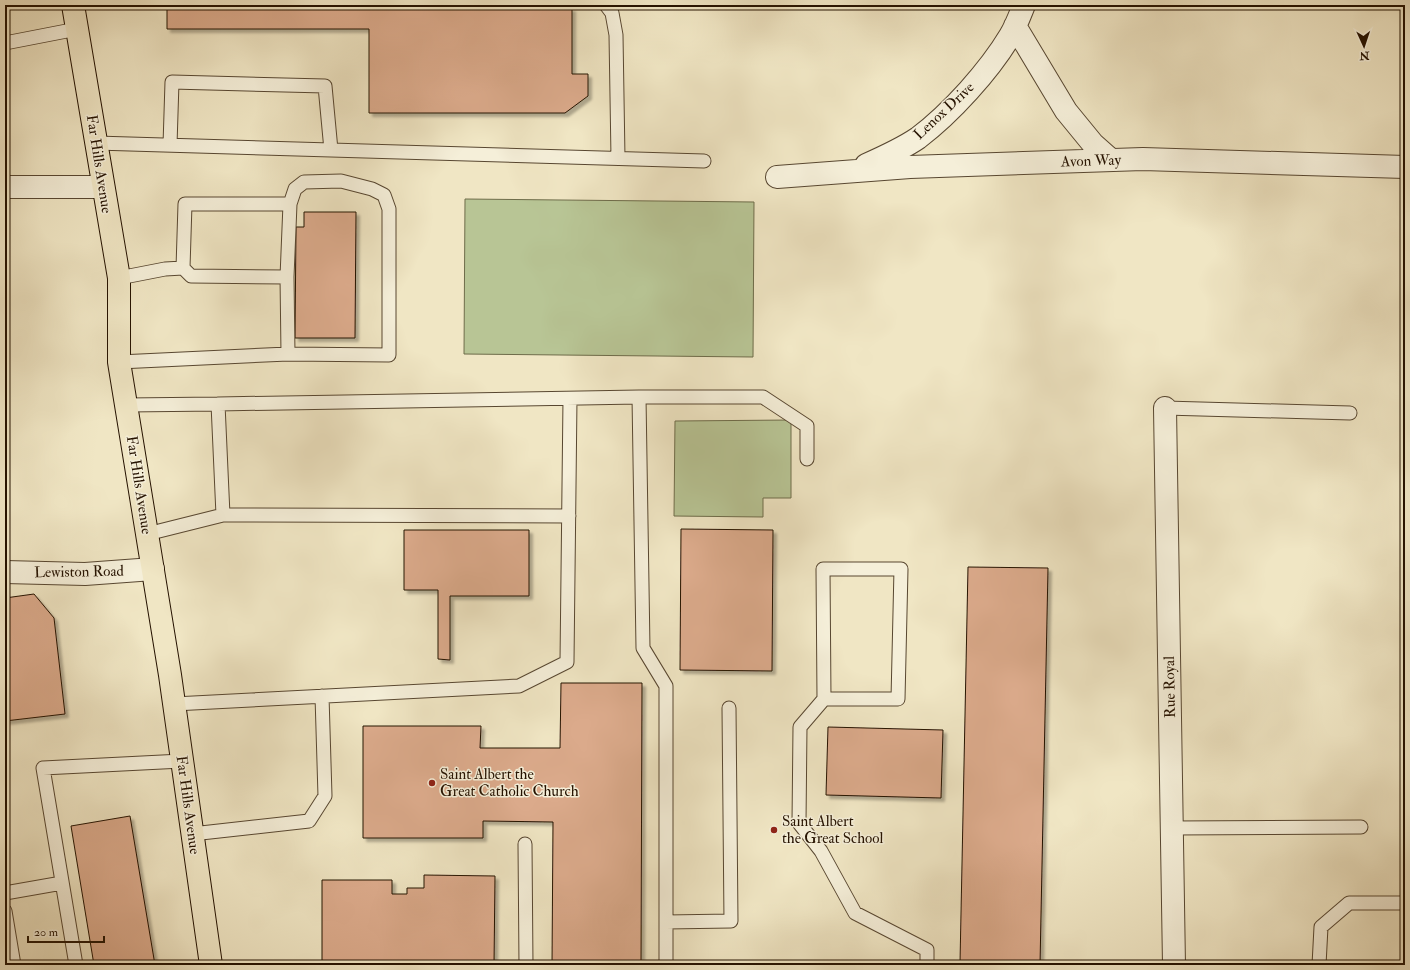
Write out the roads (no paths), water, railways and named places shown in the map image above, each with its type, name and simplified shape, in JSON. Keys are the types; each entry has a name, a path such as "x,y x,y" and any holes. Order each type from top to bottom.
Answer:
{"main road":[{"name":"Far Hills Avenue","path":"73,5 119,278 119,362 174,704 211,965"}],"street":[{"name":"Lenox Drive","path":"850,172 890,155 918,138 947,113 987,70 1010,36 1024,5"},
{"path":"1015,26 1066,111 1093,144 1111,160"},
{"name":"Avon Way","path":"777,177 910,167 1142,159 1405,167"},
{"path":"5,187 103,187"},
{"name":"Rue Royal","path":"1165,408 1174,965"},
{"name":"Lewiston Road","path":"5,572 85,574 152,569"}],"lane":[{"path":"606,5 612,13 616,35 618,158"},
{"path":"5,43 77,29"},
{"path":"170,145 172,82 325,86 331,150"},
{"path":"96,143 704,161"},
{"path":"119,362 288,354 389,355 389,209 384,195 372,189 341,181 304,182 295,189 290,204 287,277 288,354"},
{"path":"183,268 184,204 290,204"},
{"path":"119,278 165,268 183,268 191,276 287,277"},
{"path":"126,405 570,398 763,397 807,426 807,459"},
{"path":"174,704 519,686 567,662 570,398"},
{"path":"639,398 643,648 666,686 666,965"},
{"path":"218,404 223,515"},
{"path":"1165,408 1350,413"},
{"path":"147,534 223,515 569,516"},
{"path":"824,699 898,699 901,569 823,569 824,699 800,727 799,824 821,851 855,913 927,950 927,965"},
{"path":"192,834 309,821 325,796 322,696"},
{"path":"666,922 731,921 729,708"},
{"path":"76,965 43,768 182,761"},
{"path":"1172,828 1361,828"},
{"path":"525,844 526,965"},
{"path":"5,893 62,883"},
{"path":"1320,965 1321,927 1349,903 1405,903"},
{"path":"5,911 14,965"}],"place":[{"name":"Saint Albert the Great Catholic Church","path":"432,783"},
{"name":"Saint Albert the Great School","path":"774,830"}]}
